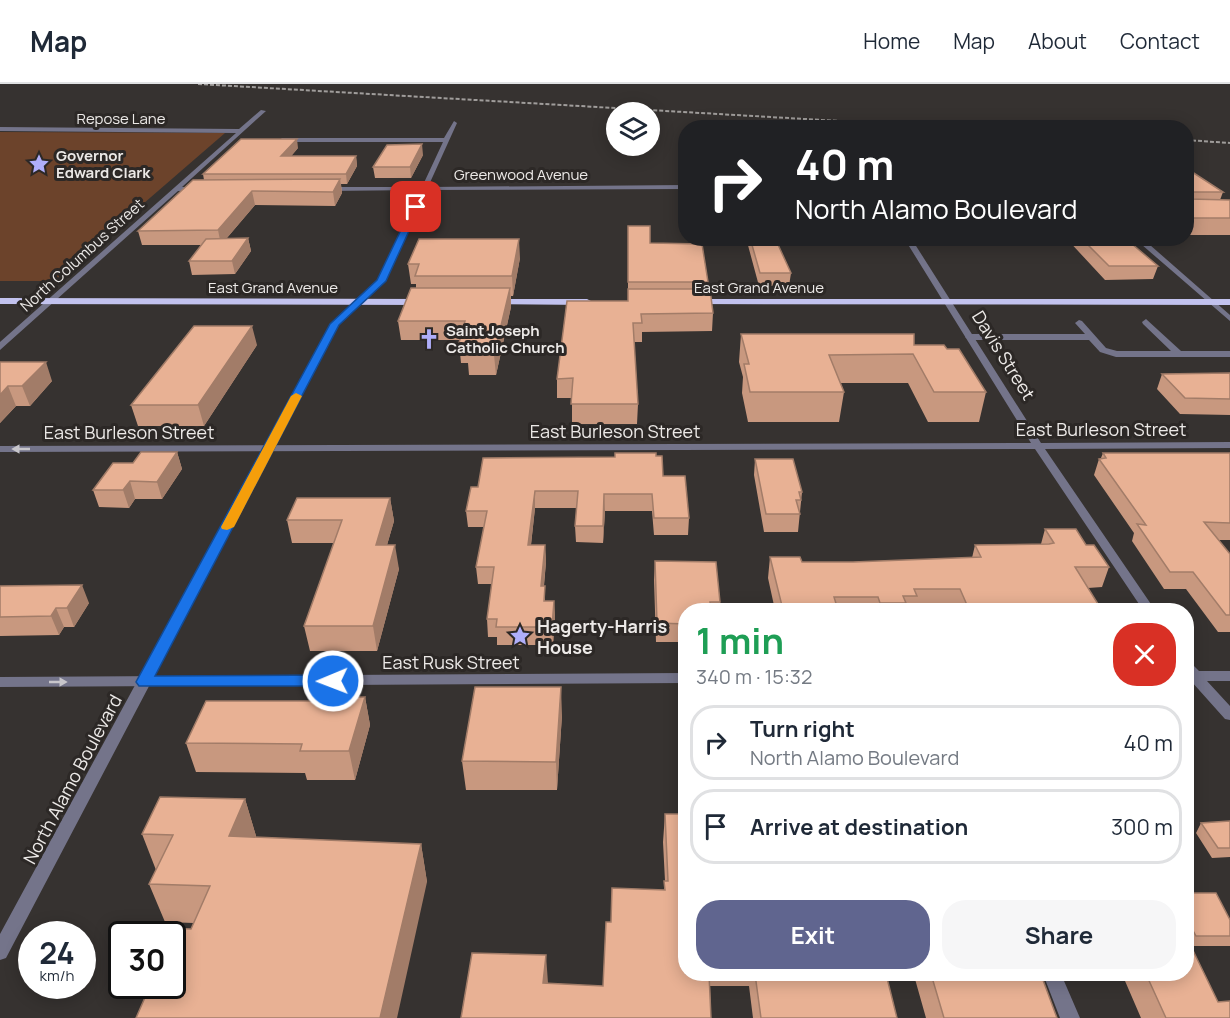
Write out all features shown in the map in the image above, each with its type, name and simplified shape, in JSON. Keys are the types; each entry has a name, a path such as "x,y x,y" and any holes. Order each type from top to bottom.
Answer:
{"highway":[{"name":"East Grand Avenue","path":"0,301 440,302"},
{"path":"476,302 594,302"},
{"name":"East Grand Avenue","path":"676,302 1230,302"}],"street":[{"name":"North Columbus Street","path":"0,348 263,111"},
{"name":"North Alamo Boulevard","path":"0,952 335,324 381,281 454,123"},
{"name":"Repose Lane","path":"0,129 241,131"},
{"path":"231,140 243,140"},
{"path":"279,140 446,140"},
{"name":"Greenwood Avenue","path":"318,189 678,187"},
{"path":"176,189 212,189"},
{"name":"Davis Street","path":"912,246 1038,446 1144,603"},
{"path":"1146,246 1230,319"},
{"path":"1146,322 1179,354"},
{"path":"1079,323 1103,350 1116,354 1230,354"},
{"path":"969,337 1092,337"},
{"name":"East Burleson Street","path":"0,449 1230,445"},
{"path":"1194,673 1230,676"},
{"name":"East Rusk Street","path":"0,682 678,678"},
{"path":"1194,678 1230,715"},
{"path":"1056,981 1070,1018"}],"shaded area":[{"path":"0,132 225,133 54,281 0,281"}],"building":[{"path":"241,139 297,139 281,156 356,156 346,174 203,174"},
{"path":"422,144 410,167 373,167 387,145"},
{"path":"1194,173 1223,192 1194,192"},
{"path":"340,179 333,192 252,191 218,230 138,231 193,180"},
{"path":"1194,199 1230,200 1230,218 1194,218"},
{"path":"628,226 650,226 650,243 702,246 708,282 628,282"},
{"path":"248,238 232,261 189,261 206,239"},
{"path":"419,239 519,239 512,276 415,276 419,264 408,264"},
{"path":"752,246 779,246 791,273 760,273"},
{"path":"1089,246 1134,246 1158,266 1109,266"},
{"path":"411,288 510,288 494,355 467,355 470,343 459,343 465,321 398,321"},
{"path":"628,289 710,289 713,313 641,314 642,323 633,323 638,404 571,404 573,378 557,379 567,301 628,301"},
{"path":"194,326 252,326 198,405 131,405"},
{"path":"741,334 914,334 914,345 944,345 947,349 959,349 986,392 934,392 913,354 829,355 844,392 750,392 744,364 749,364"},
{"path":"0,362 46,362 22,386 8,386 0,395"},
{"path":"1230,373 1230,399 1185,398 1162,374"},
{"path":"141,452 177,452 157,482 130,481 123,490 93,490 113,463 133,463"},
{"path":"615,453 656,453 656,456 662,456 663,476 685,476 689,518 654,518 652,494 604,494 603,526 575,526 578,491 535,491 528,545 545,545 541,586 545,586 544,601 554,601 552,627 496,627 497,619 487,619 494,567 476,567 487,511 466,511 471,487 478,487 483,458 615,457"},
{"path":"1103,453 1230,453 1230,523 1204,522 1230,554 1230,615 1226,615 1193,572 1170,572 1137,524 1146,525 1099,459 1106,458"},
{"path":"755,459 793,459 802,492 799,492 801,500 796,500 800,514 766,514"},
{"path":"297,498 390,498 376,545 395,545 373,626 304,626 342,520 287,520"},
{"path":"1045,529 1076,529 1086,545 1094,545 1109,567 1075,567 1097,603 966,603 960,589 914,589 917,596 903,596 906,603 880,603 878,597 834,597 836,603 781,603 770,557 800,557 802,562 853,562 981,557 975,545 1054,543"},
{"path":"655,561 716,562 720,602 678,603 678,624 657,623"},
{"path":"82,585 67,608 56,608 51,616 0,617 0,586"},
{"path":"475,687 561,687 556,762 462,761"},
{"path":"319,697 365,697 349,751 300,751 302,744 186,743 206,701 318,701"},
{"path":"160,797 245,799 229,836 421,844 380,1018 136,1018 144,999 186,999 186,929 191,929 210,886 149,884 173,835 142,834"},
{"path":"665,814 678,814 678,981 709,981 711,1018 461,1018 472,953 546,955 543,983 603,986 606,922 611,922 612,888 665,890 664,881 668,881"},
{"path":"1230,821 1230,848 1218,848 1201,823"},
{"path":"1194,893 1216,893 1230,920 1230,936 1196,936 1194,932"},
{"path":"1194,952 1218,1002 1230,1001 1230,1018 1166,1018 1149,981 1194,981"},
{"path":"756,981 888,981 897,1018 761,1018"},
{"path":"933,981 1043,981 1057,1018 944,1018"}],"railway":[{"path":"198,84 822,120"},
{"path":"1194,141 1230,143"}],"slow traffic":[{"path":"227,527 296,396"}],"place":[{"name":"Governor Edward Clark","path":"39,164"},
{"name":"Saint Joseph Catholic Church","path":"429,339"},
{"name":"Hagerty-Harris House","path":"520,636"}],"route":[{"path":"333,681 144,682 335,324 381,281 416,207"}]}
